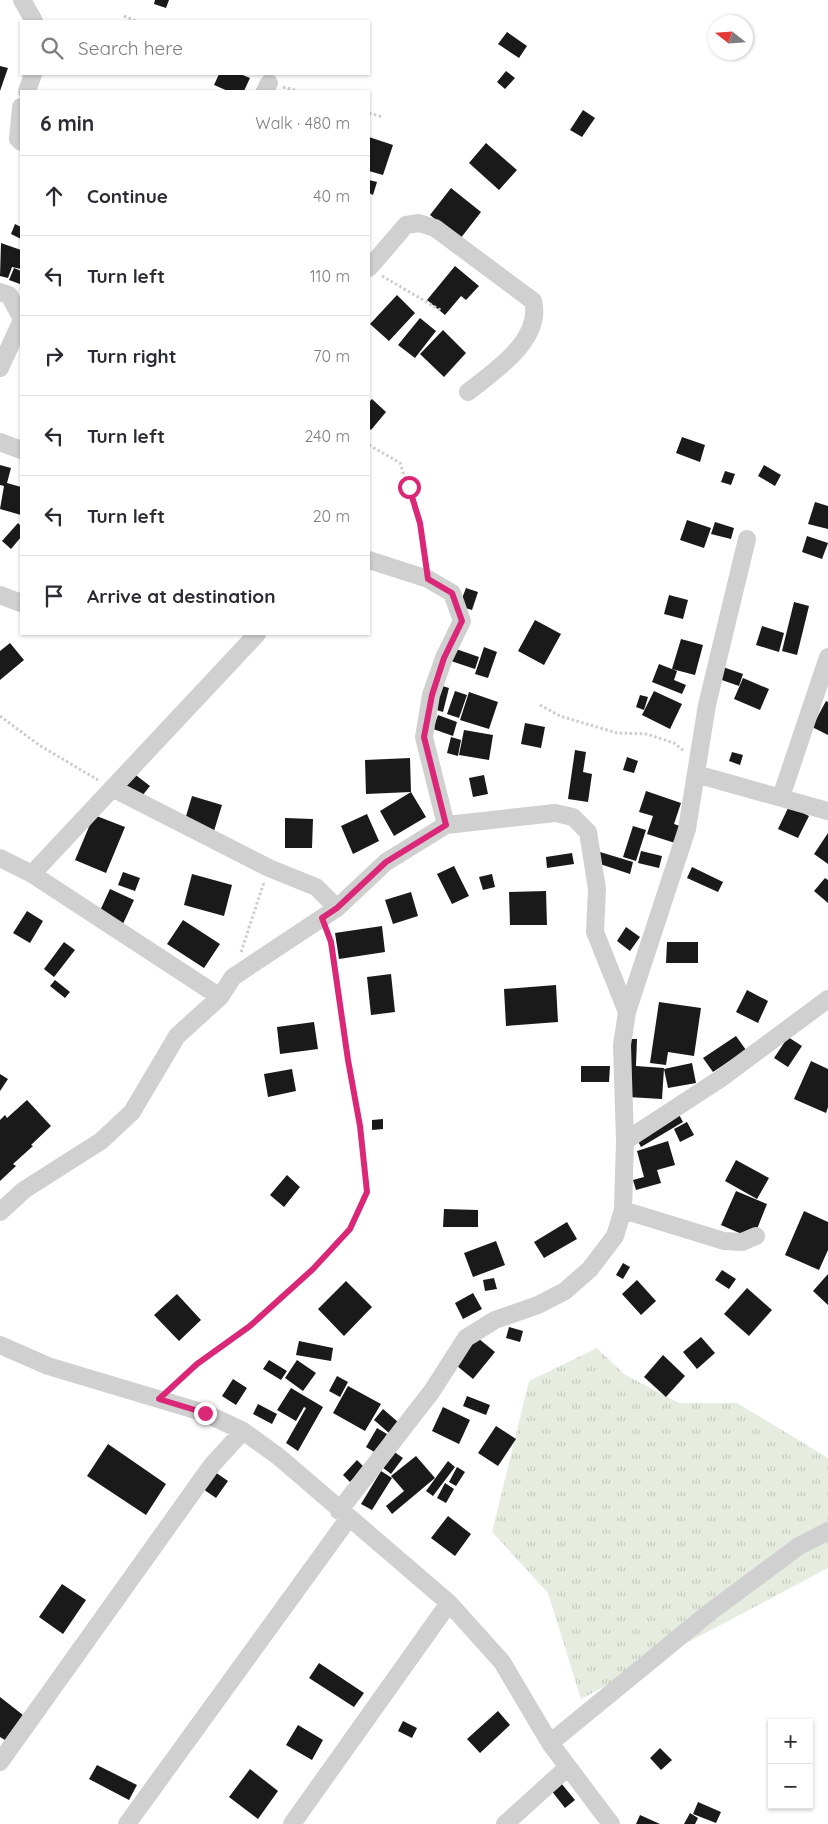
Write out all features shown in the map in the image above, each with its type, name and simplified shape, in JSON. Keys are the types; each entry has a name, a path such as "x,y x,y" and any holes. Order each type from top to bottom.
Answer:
{"street":[{"path":"22,0 33,20"},
{"path":"27,90 33,75"},
{"path":"20,118 18,139 20,141"},
{"path":"370,267 406,225 419,223 434,228 532,302 535,311 531,327 514,355 468,392"},
{"path":"0,292 9,296 20,315"},
{"path":"0,368 20,324"},
{"path":"0,442 20,450"},
{"path":"127,1824 432,1392 466,1338 495,1320 538,1305 565,1291 590,1269 615,1236 623,1210 625,1141 622,1045 627,1012 687,828 707,705 747,538"},
{"path":"370,560 428,579 452,593 462,621 444,658 432,695 424,737 446,825"},
{"path":"0,595 20,603"},
{"path":"32,874 256,635"},
{"path":"781,797 828,657"},
{"path":"697,768 828,811"},
{"path":"112,788 269,868 316,887 337,908"},
{"path":"0,1212 24,1190 101,1141 132,1112 177,1036 220,997 234,977 337,908 386,862 446,825 555,813 573,817 588,832 597,889 594,932 627,1012"},
{"path":"0,858 32,874 220,997"},
{"path":"625,1141 720,1079 828,999"},
{"path":"623,1210 724,1241 742,1242 756,1236"},
{"path":"0,1345 48,1366 205,1413 243,1431 279,1457 449,1604 502,1662 550,1743 611,1824"},
{"path":"0,1762 212,1465 243,1431"},
{"path":"550,1743 710,1612 799,1546 828,1531"},
{"path":"292,1824 449,1604"},
{"path":"505,1824 568,1767"}],"path":[{"path":"124,16 134,20"},
{"path":"370,113 383,117"},
{"path":"370,269 442,311"},
{"path":"370,446 400,463 420,523 428,579"},
{"path":"540,705 560,716 617,733 647,734 674,743 697,768"},
{"path":"0,716 39,745 112,788"},
{"path":"234,977 269,868"},
{"path":"159,1399 197,1364 250,1326 313,1269 350,1229 367,1192 360,1126 348,1060 331,942 322,918"}],"green space":[{"path":"597,1348 624,1374 679,1403 737,1403 828,1458 828,1568 581,1699 548,1593 492,1532 529,1381"}],"building":[{"path":"155,0 169,0 166,8 154,4"},
{"path":"507,32 527,46 519,58 498,44"},
{"path":"0,66 8,68 0,91"},
{"path":"506,71 515,78 505,89 497,82"},
{"path":"219,75 242,75 250,78 244,90 226,90 214,85"},
{"path":"583,110 595,118 582,137 570,130"},
{"path":"370,137 393,145 383,175 370,171"},
{"path":"486,143 517,170 499,190 469,163"},
{"path":"370,180 377,182 373,195 370,194"},
{"path":"451,188 481,212 460,239 430,215"},
{"path":"15,224 20,226 20,238 11,234"},
{"path":"1,243 20,250 20,269 12,267 8,278 0,276"},
{"path":"455,266 479,286 466,300 461,296 445,315 427,300"},
{"path":"14,268 20,271 20,284 9,280"},
{"path":"397,295 415,313 389,341 370,324"},
{"path":"420,318 436,331 415,358 398,345"},
{"path":"443,330 466,353 444,377 420,354"},
{"path":"372,399 386,412 371,430 370,429 370,401"},
{"path":"682,437 705,445 700,462 676,453"},
{"path":"0,465 11,468 7,483 20,487 20,515 0,509 4,486 0,485"},
{"path":"764,465 781,475 775,486 758,476"},
{"path":"725,471 735,474 731,485 721,482"},
{"path":"815,502 828,506 828,529 808,524"},
{"path":"687,520 711,528 704,548 680,540"},
{"path":"715,522 734,528 731,539 711,534"},
{"path":"18,523 20,525 20,538 11,549 2,541"},
{"path":"807,536 828,543 822,559 802,552"},
{"path":"466,588 478,592 472,610 459,606"},
{"path":"669,595 688,600 683,619 664,614"},
{"path":"794,602 809,606 797,655 782,651"},
{"path":"535,620 561,634 544,665 518,651"},
{"path":"762,626 784,633 779,652 756,645"},
{"path":"681,639 703,645 695,675 672,669"},
{"path":"10,643 24,660 0,680 0,651"},
{"path":"484,647 497,652 488,678 475,674"},
{"path":"456,649 479,657 475,669 451,661"},
{"path":"659,664 677,671 674,680 686,685 682,694 652,682"},
{"path":"723,667 743,674 739,686 719,679"},
{"path":"743,678 769,689 760,710 734,699"},
{"path":"436,684 449,688 443,712 430,708"},
{"path":"455,691 467,695 459,718 447,714"},
{"path":"654,691 682,704 670,729 642,715"},
{"path":"469,692 498,702 489,729 460,720"},
{"path":"640,695 648,697 644,710 636,707"},
{"path":"826,701 828,702 828,735 812,727"},
{"path":"438,715 457,722 453,736 433,729"},
{"path":"525,723 545,727 541,748 521,744"},
{"path":"464,730 493,735 489,760 459,755"},
{"path":"451,737 461,740 458,756 447,753"},
{"path":"575,750 586,752 583,772 592,774 588,802 568,799"},
{"path":"732,752 743,755 740,765 729,761"},
{"path":"627,757 638,761 634,773 623,770"},
{"path":"410,758 411,792 366,794 365,760"},
{"path":"124,766 150,786 138,801 112,782"},
{"path":"484,775 488,794 473,797 469,778"},
{"path":"646,791 681,803 674,824 683,827 678,844 647,834 653,816 639,812"},
{"path":"411,792 426,817 394,836 380,811"},
{"path":"192,796 222,805 214,831 184,823"},
{"path":"789,806 809,816 798,838 778,829"},
{"path":"367,814 379,841 353,854 341,826"},
{"path":"94,815 125,827 106,873 75,860"},
{"path":"285,818 313,819 312,848 285,848"},
{"path":"633,826 646,830 636,861 623,857"},
{"path":"828,833 828,864 814,854"},
{"path":"641,851 662,856 659,868 638,863"},
{"path":"600,852 633,862 630,874 597,863"},
{"path":"572,853 574,864 547,868 546,857"},
{"path":"454,866 469,896 452,904 437,874"},
{"path":"692,867 723,882 718,892 687,878"},
{"path":"123,872 140,878 135,891 118,885"},
{"path":"192,874 232,885 224,916 184,905"},
{"path":"492,874 495,887 483,890 479,877"},
{"path":"825,878 828,880 828,903 814,891"},
{"path":"110,889 134,900 122,926 98,915"},
{"path":"546,891 547,925 510,925 509,892"},
{"path":"411,892 418,916 393,924 385,900"},
{"path":"27,911 43,921 30,943 13,933"},
{"path":"183,920 220,944 204,968 167,944"},
{"path":"382,926 385,952 339,959 335,933"},
{"path":"626,927 640,937 630,951 617,941"},
{"path":"64,942 75,950 54,977 44,969"},
{"path":"667,942 698,942 698,963 666,963"},
{"path":"391,974 395,1012 371,1015 367,977"},
{"path":"55,980 70,992 65,998 50,986"},
{"path":"556,985 558,1022 506,1026 504,989"},
{"path":"747,990 768,1001 758,1023 736,1012"},
{"path":"659,1002 701,1008 694,1056 668,1052 666,1065 650,1063"},
{"path":"314,1022 318,1049 280,1054 277,1027"},
{"path":"736,1036 746,1050 713,1072 703,1058"},
{"path":"788,1037 802,1046 788,1067 774,1058"},
{"path":"625,1039 637,1039 636,1066 664,1068 662,1099 628,1097"},
{"path":"811,1061 828,1069 828,1107 826,1113 794,1099"},
{"path":"692,1063 696,1083 668,1088 664,1069"},
{"path":"581,1066 610,1066 609,1082 581,1082"},
{"path":"292,1069 296,1091 268,1097 264,1074"},
{"path":"0,1074 8,1079 0,1091"},
{"path":"27,1100 51,1126 13,1164 16,1166 0,1181 0,1120 5,1115 7,1118"},
{"path":"677,1111 683,1122 641,1147 635,1136"},
{"path":"383,1119 383,1129 372,1130 372,1120"},
{"path":"687,1122 694,1135 680,1142 674,1129"},
{"path":"668,1141 675,1165 657,1170 661,1183 636,1190 633,1180 644,1177 637,1151"},
{"path":"736,1160 769,1178 757,1199 725,1181"},
{"path":"287,1175 300,1187 284,1207 270,1195"},
{"path":"736,1191 767,1204 753,1239 721,1225"},
{"path":"444,1209 478,1210 478,1227 443,1227"},
{"path":"804,1211 828,1222 828,1250 819,1270 785,1255"},
{"path":"567,1222 577,1239 544,1258 534,1242"},
{"path":"496,1241 505,1265 473,1277 464,1253"},
{"path":"623,1263 630,1267 623,1279 616,1275"},
{"path":"722,1270 736,1279 729,1289 715,1280"},
{"path":"828,1274 828,1305 813,1291"},
{"path":"494,1278 497,1289 485,1291 483,1280"},
{"path":"637,1280 656,1301 641,1315 622,1294"},
{"path":"346,1281 372,1307 344,1336 318,1309"},
{"path":"747,1288 772,1310 749,1336 724,1314"},
{"path":"473,1293 482,1309 463,1319 455,1303"},
{"path":"177,1294 201,1320 179,1341 154,1315"},
{"path":"509,1327 523,1331 520,1342 506,1338"},
{"path":"473,1334 495,1352 473,1379 451,1361"},
{"path":"701,1337 715,1353 697,1369 683,1352"},
{"path":"299,1341 333,1348 331,1361 296,1355"},
{"path":"663,1355 685,1376 666,1397 644,1377"},
{"path":"269,1360 287,1371 281,1380 263,1369"},
{"path":"297,1360 316,1373 303,1391 285,1378"},
{"path":"337,1376 348,1382 340,1397 329,1391"},
{"path":"233,1379 247,1388 236,1405 222,1396"},
{"path":"348,1386 381,1404 365,1431 333,1413"},
{"path":"291,1388 323,1407 298,1451 286,1443 306,1408 304,1407 296,1421 277,1410"},
{"path":"467,1396 490,1405 486,1415 463,1406"},
{"path":"258,1404 277,1414 272,1424 253,1414"},
{"path":"443,1407 470,1420 459,1444 432,1431"},
{"path":"383,1409 398,1422 389,1433 374,1420"},
{"path":"496,1426 516,1439 498,1466 478,1453"},
{"path":"377,1428 387,1434 376,1453 366,1447"},
{"path":"108,1444 166,1484 146,1515 87,1476"},
{"path":"393,1451 403,1458 391,1474 382,1467"},
{"path":"416,1456 435,1478 392,1514 386,1506 404,1491 391,1476"},
{"path":"357,1460 364,1467 350,1482 343,1475"},
{"path":"448,1461 455,1467 433,1496 426,1491"},
{"path":"457,1467 465,1472 456,1486 449,1482"},
{"path":"381,1471 392,1478 372,1510 361,1504"},
{"path":"215,1472 228,1481 216,1498 203,1489"},
{"path":"445,1483 454,1489 446,1503 437,1498"},
{"path":"448,1516 471,1534 455,1556 431,1538"},
{"path":"62,1584 86,1600 63,1634 39,1617"},
{"path":"319,1663 364,1693 354,1707 309,1678"},
{"path":"0,1697 23,1715 5,1740 0,1737"},
{"path":"498,1711 510,1725 480,1753 467,1739"},
{"path":"403,1721 417,1728 412,1738 398,1731"},
{"path":"298,1725 323,1740 312,1760 286,1745"},
{"path":"660,1748 672,1760 661,1770 650,1758"},
{"path":"97,1765 137,1785 129,1800 89,1779"},
{"path":"250,1769 278,1791 258,1819 229,1797"},
{"path":"556,1777 575,1800 565,1808 547,1785"},
{"path":"698,1802 721,1812 716,1823 693,1814"},
{"path":"690,1813 698,1818 695,1824 684,1824"},
{"path":"640,1815 660,1824 636,1824"}],"route":[{"path":"205,1413 159,1399 197,1364 250,1326 313,1269 350,1229 367,1192 360,1126 348,1060 331,942 322,918 337,908 386,862 446,825 424,737 432,695 444,658 462,621 452,593 428,579 420,523 409,487"}]}
